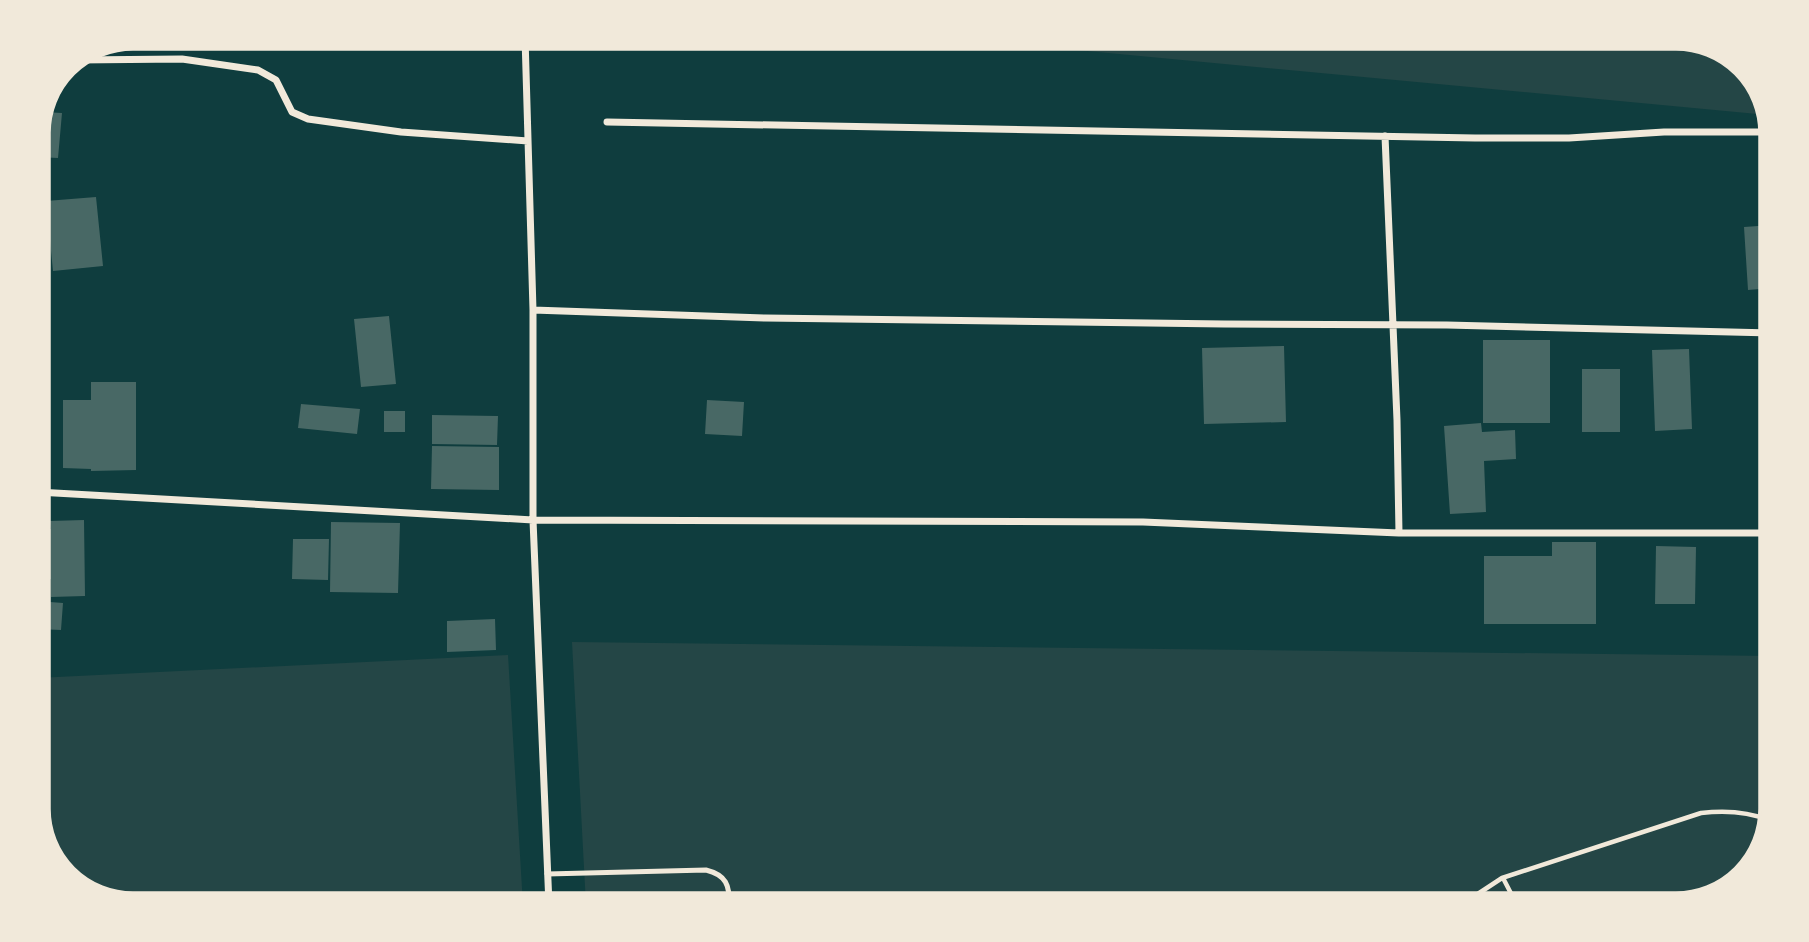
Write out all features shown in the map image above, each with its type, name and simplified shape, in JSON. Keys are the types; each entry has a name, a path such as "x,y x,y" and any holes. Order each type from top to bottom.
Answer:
{"street":[{"path":"525,49 533,310 533,520 548,893"},
{"path":"92,60 182,60 258,70 276,80 292,112 308,119 401,132 528,141"},
{"path":"607,122 1569,138 1664,132 1760,132"},
{"path":"1385,136 1399,533"},
{"path":"533,310 765,318 1447,325 1760,333"},
{"path":"49,493 533,520 1143,522 1399,533 1760,533"}],"lane":[{"path":"547,874 706,870 724,878 728,893"}],"path":[{"path":"1479,893 1502,878 1701,813 1726,810 1759,817"},
{"path":"1502,878 1510,893"}],"shaded area":[{"path":"1066,49 1676,49 1703,53 1731,70 1746,87 1757,114"},
{"path":"572,642 1760,656 1760,809 1756,836 1746,855 1731,872 1713,884 1697,890 1676,893 585,893"},
{"path":"508,655 522,893 133,893 96,884 70,864 53,836 49,814 49,677"}],"building":[{"path":"52,112 62,113 58,158 49,158"},
{"path":"96,197 103,266 53,271 49,201"},
{"path":"1760,226 1760,289 1748,290 1744,227"},
{"path":"389,316 396,384 361,387 354,319"},
{"path":"1483,340 1550,340 1550,423 1483,423"},
{"path":"1284,346 1286,422 1204,424 1202,348"},
{"path":"1689,349 1692,429 1655,431 1652,350"},
{"path":"1582,369 1620,369 1620,432 1582,432"},
{"path":"91,382 136,382 136,470 91,471 63,468 63,400 91,400"},
{"path":"707,400 744,402 742,436 705,434"},
{"path":"301,404 360,409 357,434 298,428"},
{"path":"384,411 405,411 405,432 384,432"},
{"path":"432,415 498,416 497,445 432,444"},
{"path":"1481,423 1482,432 1515,430 1516,459 1484,461 1486,512 1450,514 1444,426"},
{"path":"432,446 499,447 499,490 431,489"},
{"path":"84,520 85,596 51,597 50,521"},
{"path":"331,522 400,523 398,593 330,592"},
{"path":"293,539 329,539 328,580 292,579"},
{"path":"1552,542 1596,542 1596,624 1484,624 1484,556 1552,556"},
{"path":"1656,546 1696,547 1695,604 1655,604"},
{"path":"49,602 63,603 61,630 49,630"},
{"path":"495,619 496,650 447,652 447,621"}]}
